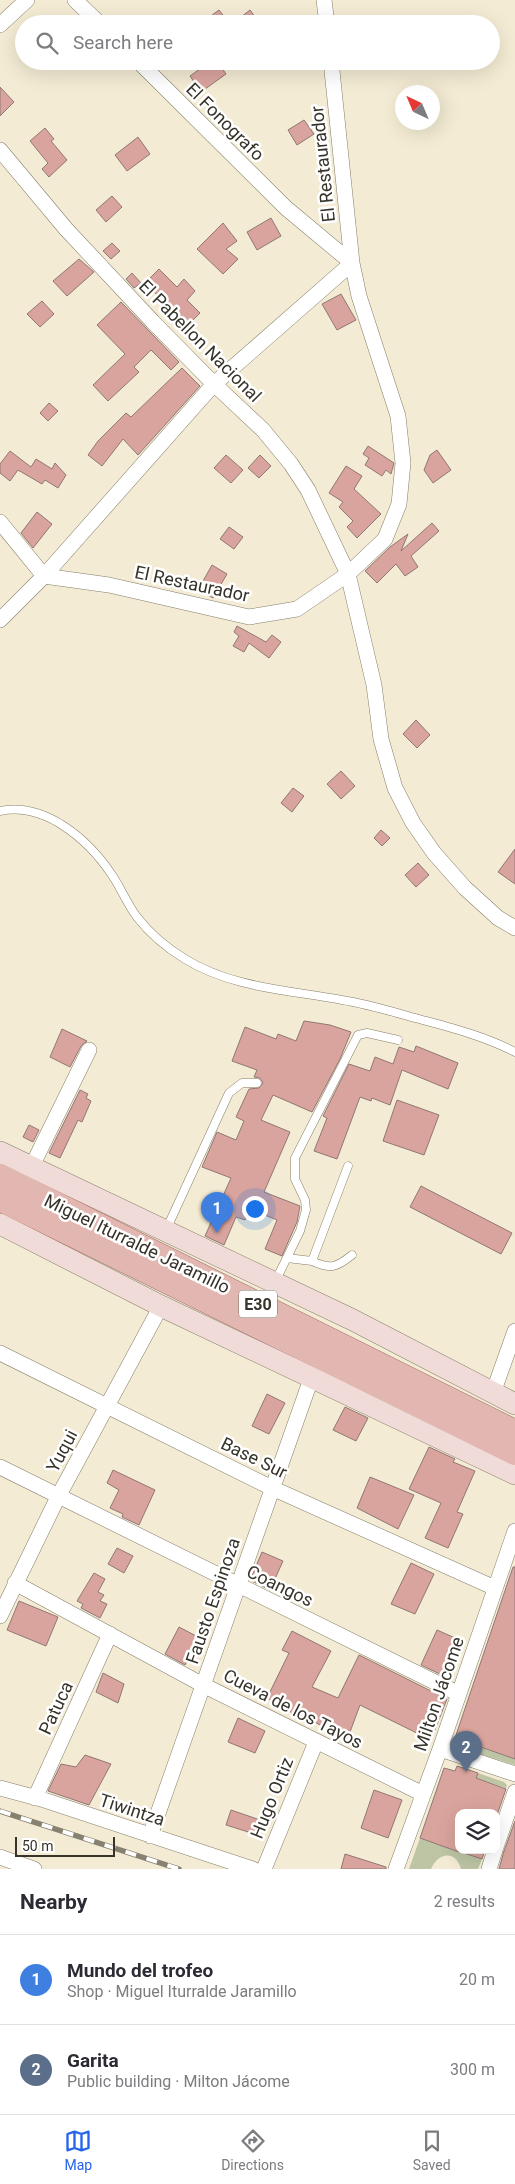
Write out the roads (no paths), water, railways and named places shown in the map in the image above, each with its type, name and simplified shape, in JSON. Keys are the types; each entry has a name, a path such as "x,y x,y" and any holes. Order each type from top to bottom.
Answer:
{"main road":[{"name":"Miguel Iturralde Jaramillo","path":"1,1163 32,1166 362,1324 515,1404"},
{"name":"Miguel Iturralde Jaramillo","path":"1,1163 515,1432"},
{"name":"Miguel Iturralde Jaramillo","path":"0,1199 515,1453"},
{"path":"0,1224 161,1306 311,1379 515,1474"}],"street":[{"path":"0,25 27,0"},
{"path":"75,0 91,15"},
{"path":"324,0 325,15"},
{"name":"El Fonografo","path":"147,70 286,208"},
{"name":"El Restaurador","path":"44,576 109,585 249,617 297,609 348,574 385,540 399,504 403,462 398,416 359,296 352,264 332,70"},
{"name":"El Pabellon Nacional","path":"0,150 66,229 214,384 263,430 291,464 308,490 348,574 374,685 382,739 395,788 413,824 434,853 465,888 498,918 515,928"},
{"name":"El Restaurador","path":"286,208 352,264"},
{"path":"0,620 44,576 214,384 352,264"},
{"path":"0,522 44,576"},
{"path":"32,1166 89,1050"},
{"name":"Yuqui","path":"0,1616 9,1587 161,1306"},
{"path":"494,1393 515,1331"},
{"name":"Base Sur","path":"0,1353 272,1488 495,1588"},
{"name":"Fausto Espinoza","path":"150,1836 311,1379"},
{"name":"Coangos","path":"0,1467 459,1694"},
{"name":"Milton Jácome","path":"396,1869 515,1531"},
{"name":"Cueva de los Tayos","path":"9,1587 110,1634 203,1685 423,1794"},
{"name":"Patuca","path":"35,1798 110,1634"},
{"name":"Hugo Ortiz","path":"264,1869 316,1742"},
{"path":"440,1748 515,1774"},
{"name":"Tiwintza","path":"0,1788 252,1869"},
{"path":"500,1837 515,1792"},
{"path":"489,1869 494,1854"},
{"path":"0,1857 34,1869"}],"lane":[{"path":"0,811 17,809 36,812 45,815 75,835 111,873 128,903 149,930 172,950 199,967 243,983 366,1005 475,1034 515,1052"},
{"path":"276,1282 300,1231 306,1210 305,1200 295,1179 295,1158 358,1035 367,1033 398,1040"},
{"path":"166,1230 229,1094 242,1083 257,1083"},
{"path":"312,1262 348,1166"},
{"path":"288,1258 329,1267 339,1265 352,1255"}],"railway":[{"path":"0,1811 179,1869"}],"place":[{"name":"Mundo del trofeo","path":"217,1233"},
{"name":"Garita","path":"466,1772"}]}
